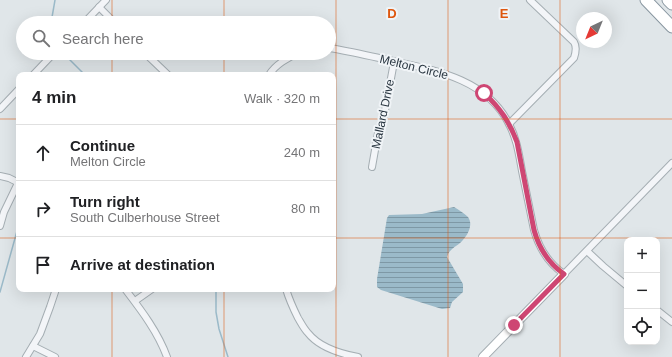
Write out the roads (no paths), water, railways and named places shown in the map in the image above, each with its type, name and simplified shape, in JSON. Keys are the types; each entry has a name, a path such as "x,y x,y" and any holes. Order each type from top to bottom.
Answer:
{"highway":[{"path":"646,0 672,28"},
{"path":"668,0 672,4"}],"street":[{"path":"91,16 106,0"},
{"path":"509,124 574,58 576,54 574,42 530,0"},
{"path":"99,7 108,16"},
{"name":"Melton Circle","path":"336,50 435,70 470,84 484,93 500,110 509,124 517,142 534,230 541,250 548,261 564,274"},
{"path":"36,72 47,60"},
{"path":"152,60 165,72"},
{"path":"271,72 284,60"},
{"name":"Mallard Drive","path":"372,167 378,133 384,116 394,62"},
{"path":"0,109 16,92"},
{"path":"483,357 672,164"},
{"path":"0,176 16,182"},
{"path":"0,226 4,212 16,189"},
{"path":"587,251 624,284"},
{"path":"26,357 40,334 55,292"},
{"path":"127,292 145,315 167,357"},
{"path":"134,301 148,292"},
{"path":"287,292 293,309 311,336 325,346 339,352 358,357"},
{"path":"660,312 672,322"},
{"path":"33,346 55,357"}],"water":[{"path":"454,207 468,217 470,220 470,227 465,238 451,251 447,257 463,284 463,292 452,302 450,308 442,309 381,290 377,287 387,218 389,215 422,214"}],"waterway":[{"path":"52,16 55,0"},
{"path":"70,60 82,72"},
{"path":"0,292 16,235"},
{"path":"216,292 216,312 219,329 228,357"}]}
